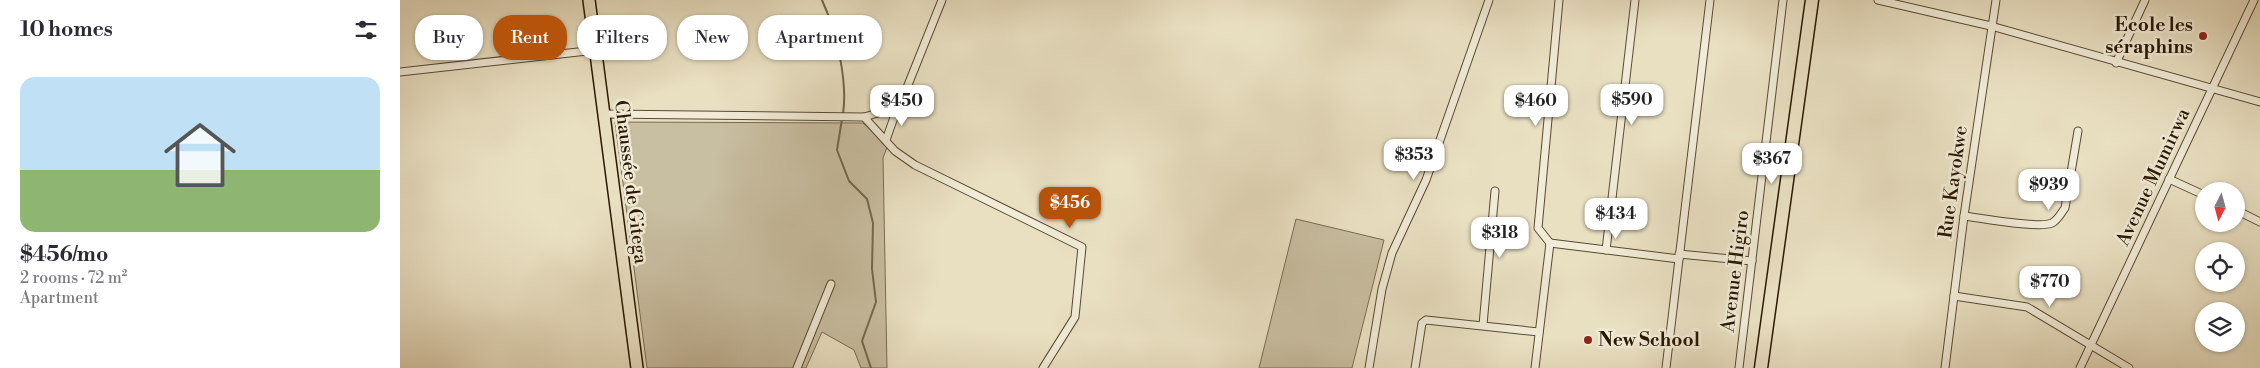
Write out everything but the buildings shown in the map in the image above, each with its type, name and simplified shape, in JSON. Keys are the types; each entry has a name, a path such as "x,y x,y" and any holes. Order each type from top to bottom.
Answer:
{"highway":[{"path":"1761,368 1812,0"}],"main road":[{"name":"Chaussée de Gitega","path":"589,0 591,15"},
{"name":"Chaussée de Gitega","path":"597,60 637,368"}],"street":[{"path":"886,140 942,0"},
{"path":"1369,368 1382,289 1392,253 1426,180 1489,0"},
{"path":"1559,0 1538,228 1550,243 1606,250 1752,261"},
{"path":"1606,250 1636,0"},
{"path":"1666,368 1710,0"},
{"name":"Avenue Higiro","path":"1739,368 1783,0"},
{"path":"1878,0 1991,26 2116,63 2260,102"},
{"name":"Rue Kayokwe","path":"1945,368 1964,216 1996,0"},
{"path":"2116,63 2145,0"},
{"name":"Avenue Mumirwa","path":"2080,368 2093,345 2254,0"},
{"path":"400,72 577,52"},
{"path":"604,114 864,117 898,106"},
{"path":"864,117 895,151 914,165 1082,248 1075,316 1043,368"},
{"path":"1964,216 2033,224 2051,223 2058,219 2065,208 2078,131"},
{"path":"2169,179 2195,191"},
{"path":"1483,325 1495,191"},
{"path":"2245,214 2260,222"},
{"path":"1535,368 1550,243"},
{"path":"797,368 831,284"},
{"path":"1954,296 2027,307 2129,368"},
{"path":"1415,368 1422,324 1426,320 1539,332"}],"shaded area":[{"path":"615,122 863,123 888,145 883,158 887,368 861,368 854,350 822,332 806,368 647,368"},
{"path":"1296,219 1384,240 1352,368 1259,368"}],"waterway":[{"path":"822,0 832,26 840,56 844,86 843,114"},
{"path":"842,119 837,150 849,181 867,199 873,223 872,269 876,302 862,341 871,368"}],"place":[{"name":"Ecole les séraphins","path":"2203,36"},
{"name":"New School","path":"1588,340"}]}
